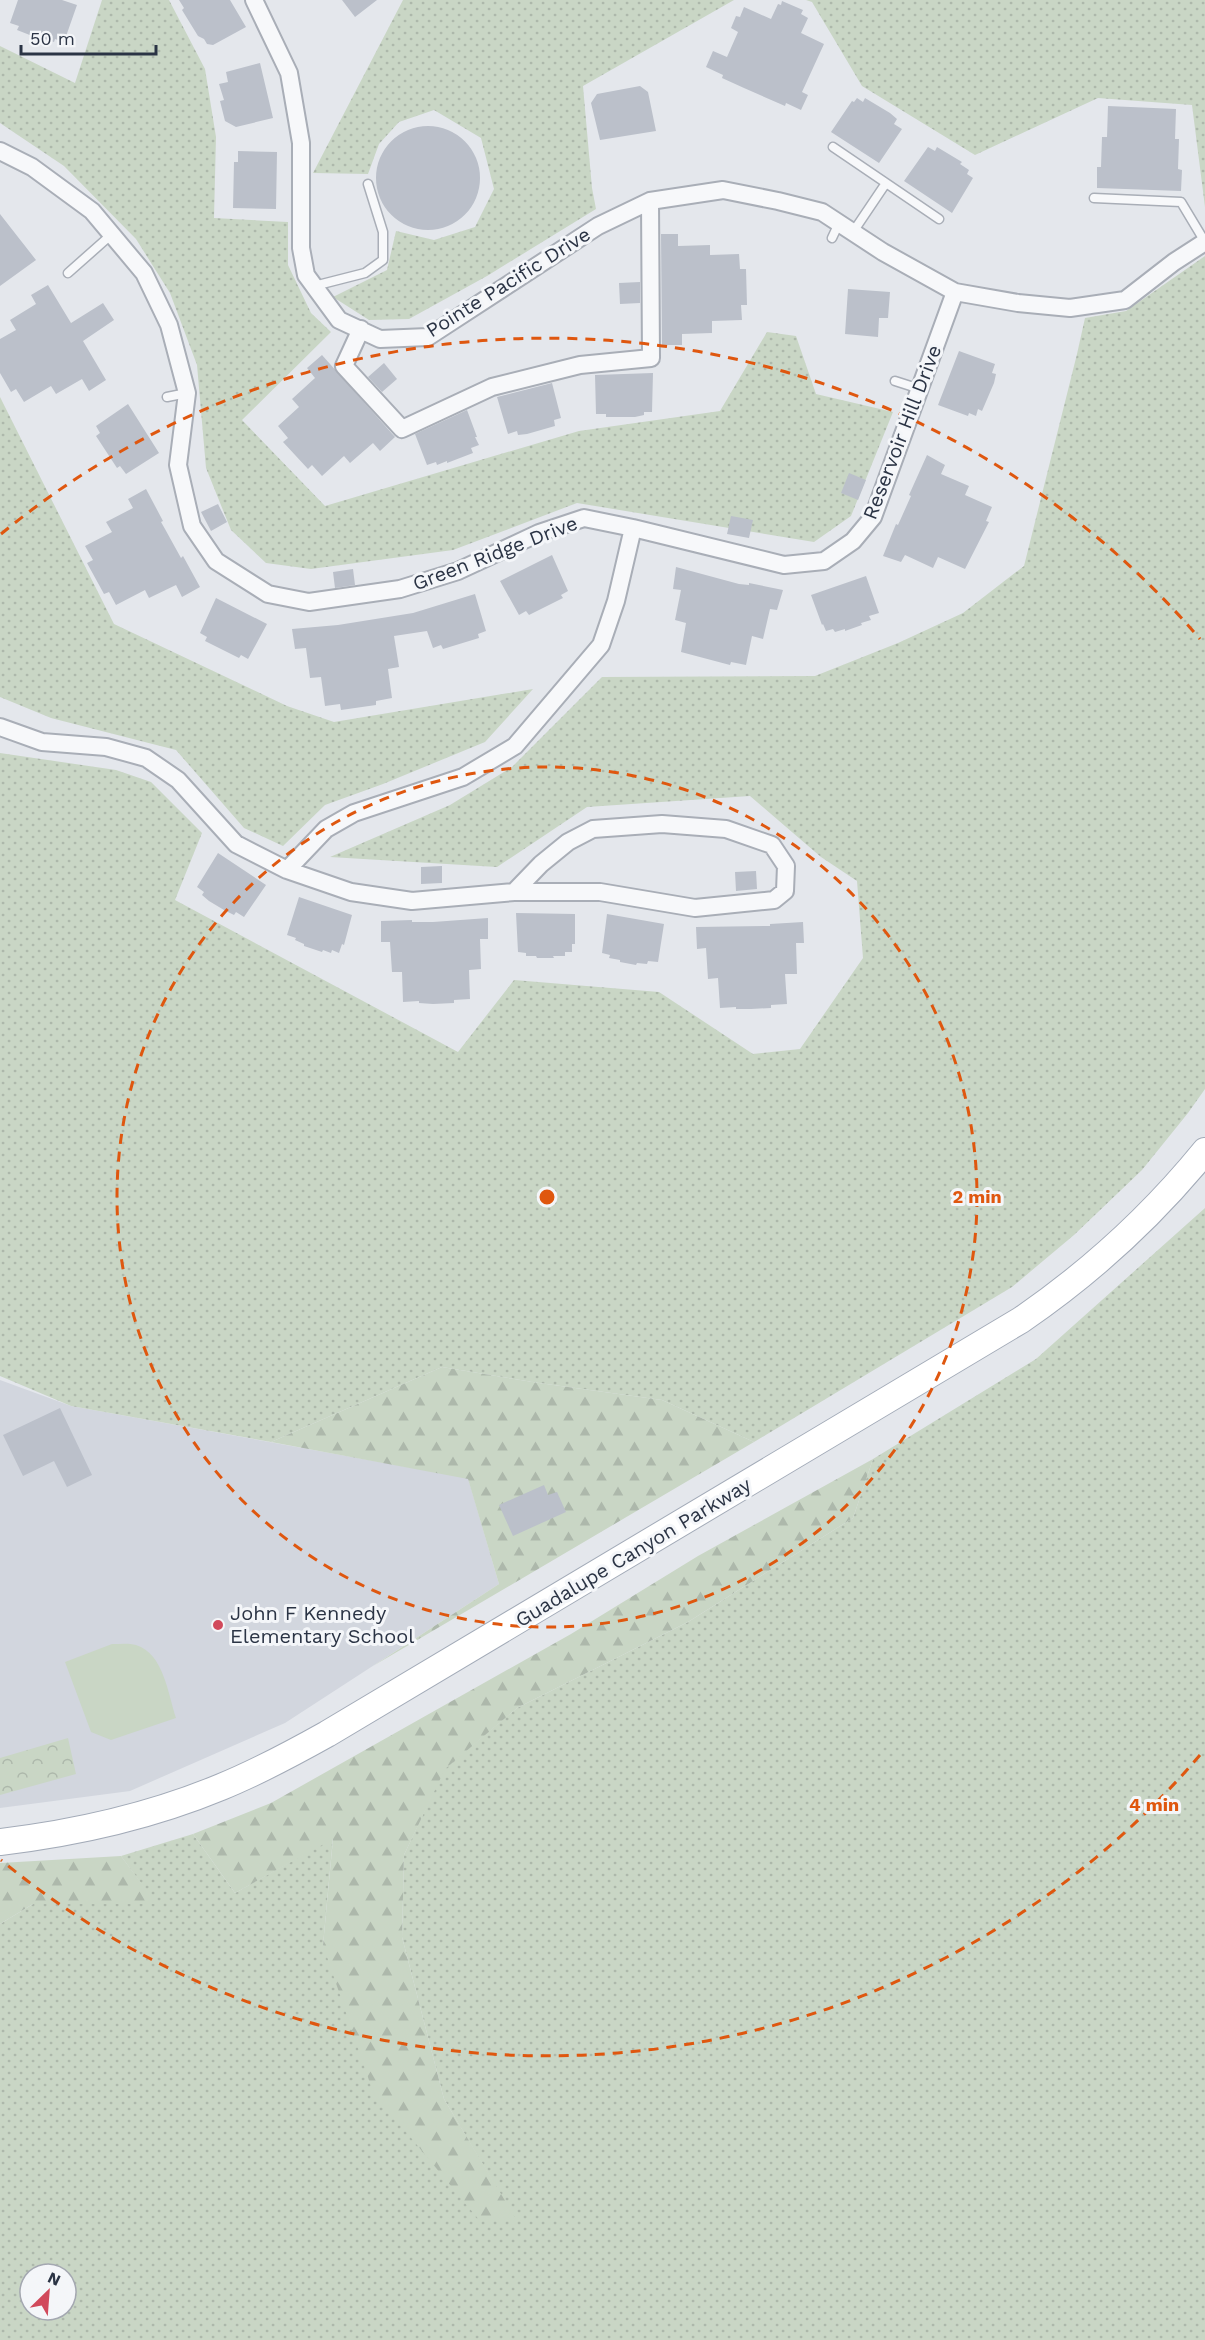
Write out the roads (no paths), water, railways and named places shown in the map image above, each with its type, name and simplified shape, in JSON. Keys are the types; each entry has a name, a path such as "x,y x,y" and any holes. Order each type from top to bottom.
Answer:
{"main road":[{"name":"Guadalupe Canyon Parkway","path":"0,1842 89,1827 184,1801 258,1771 352,1719 1021,1320 1070,1285 1114,1247 1158,1205 1205,1150"}],"street":[{"name":"Pointe Pacific Drive","path":"254,0 289,73 301,143 301,248 306,275 339,320 380,339 428,337 598,226 650,201 723,190 822,212 841,231 955,292 1018,303 1070,308 1125,300 1174,262 1205,242"},
{"name":"Green Ridge Drive","path":"0,151 32,167 92,211 144,273 169,325 186,393 178,465 192,526 216,561 268,594 309,602 400,589 458,571 539,533 584,518 633,528"},
{"path":"361,329 344,366 402,429 492,387 580,365 651,358 650,201"},
{"name":"Reservoir Hill Drive","path":"633,528 784,565 824,561 853,541 873,517 955,292"},
{"path":"287,870 326,830 354,813 463,777 515,746 600,645 616,601 633,528"},
{"path":"0,727 42,742 106,747 146,758 178,780 236,844 287,870 351,892 412,901 514,892 600,892 695,908 774,900 785,891 786,866 772,845 726,829 662,824 593,829 568,842 514,892"}],"lane":[{"path":"833,147 939,219"},
{"path":"841,231 886,183"},
{"path":"314,286 365,273 384,260 383,232 368,184"},
{"path":"1094,198 1181,202 1205,242"},
{"path":"68,273 112,234"},
{"path":"895,381 920,389"},
{"path":"167,397 186,393"}],"place":[{"name":"John F Kennedy Elementary School","path":"218,1625"}]}
